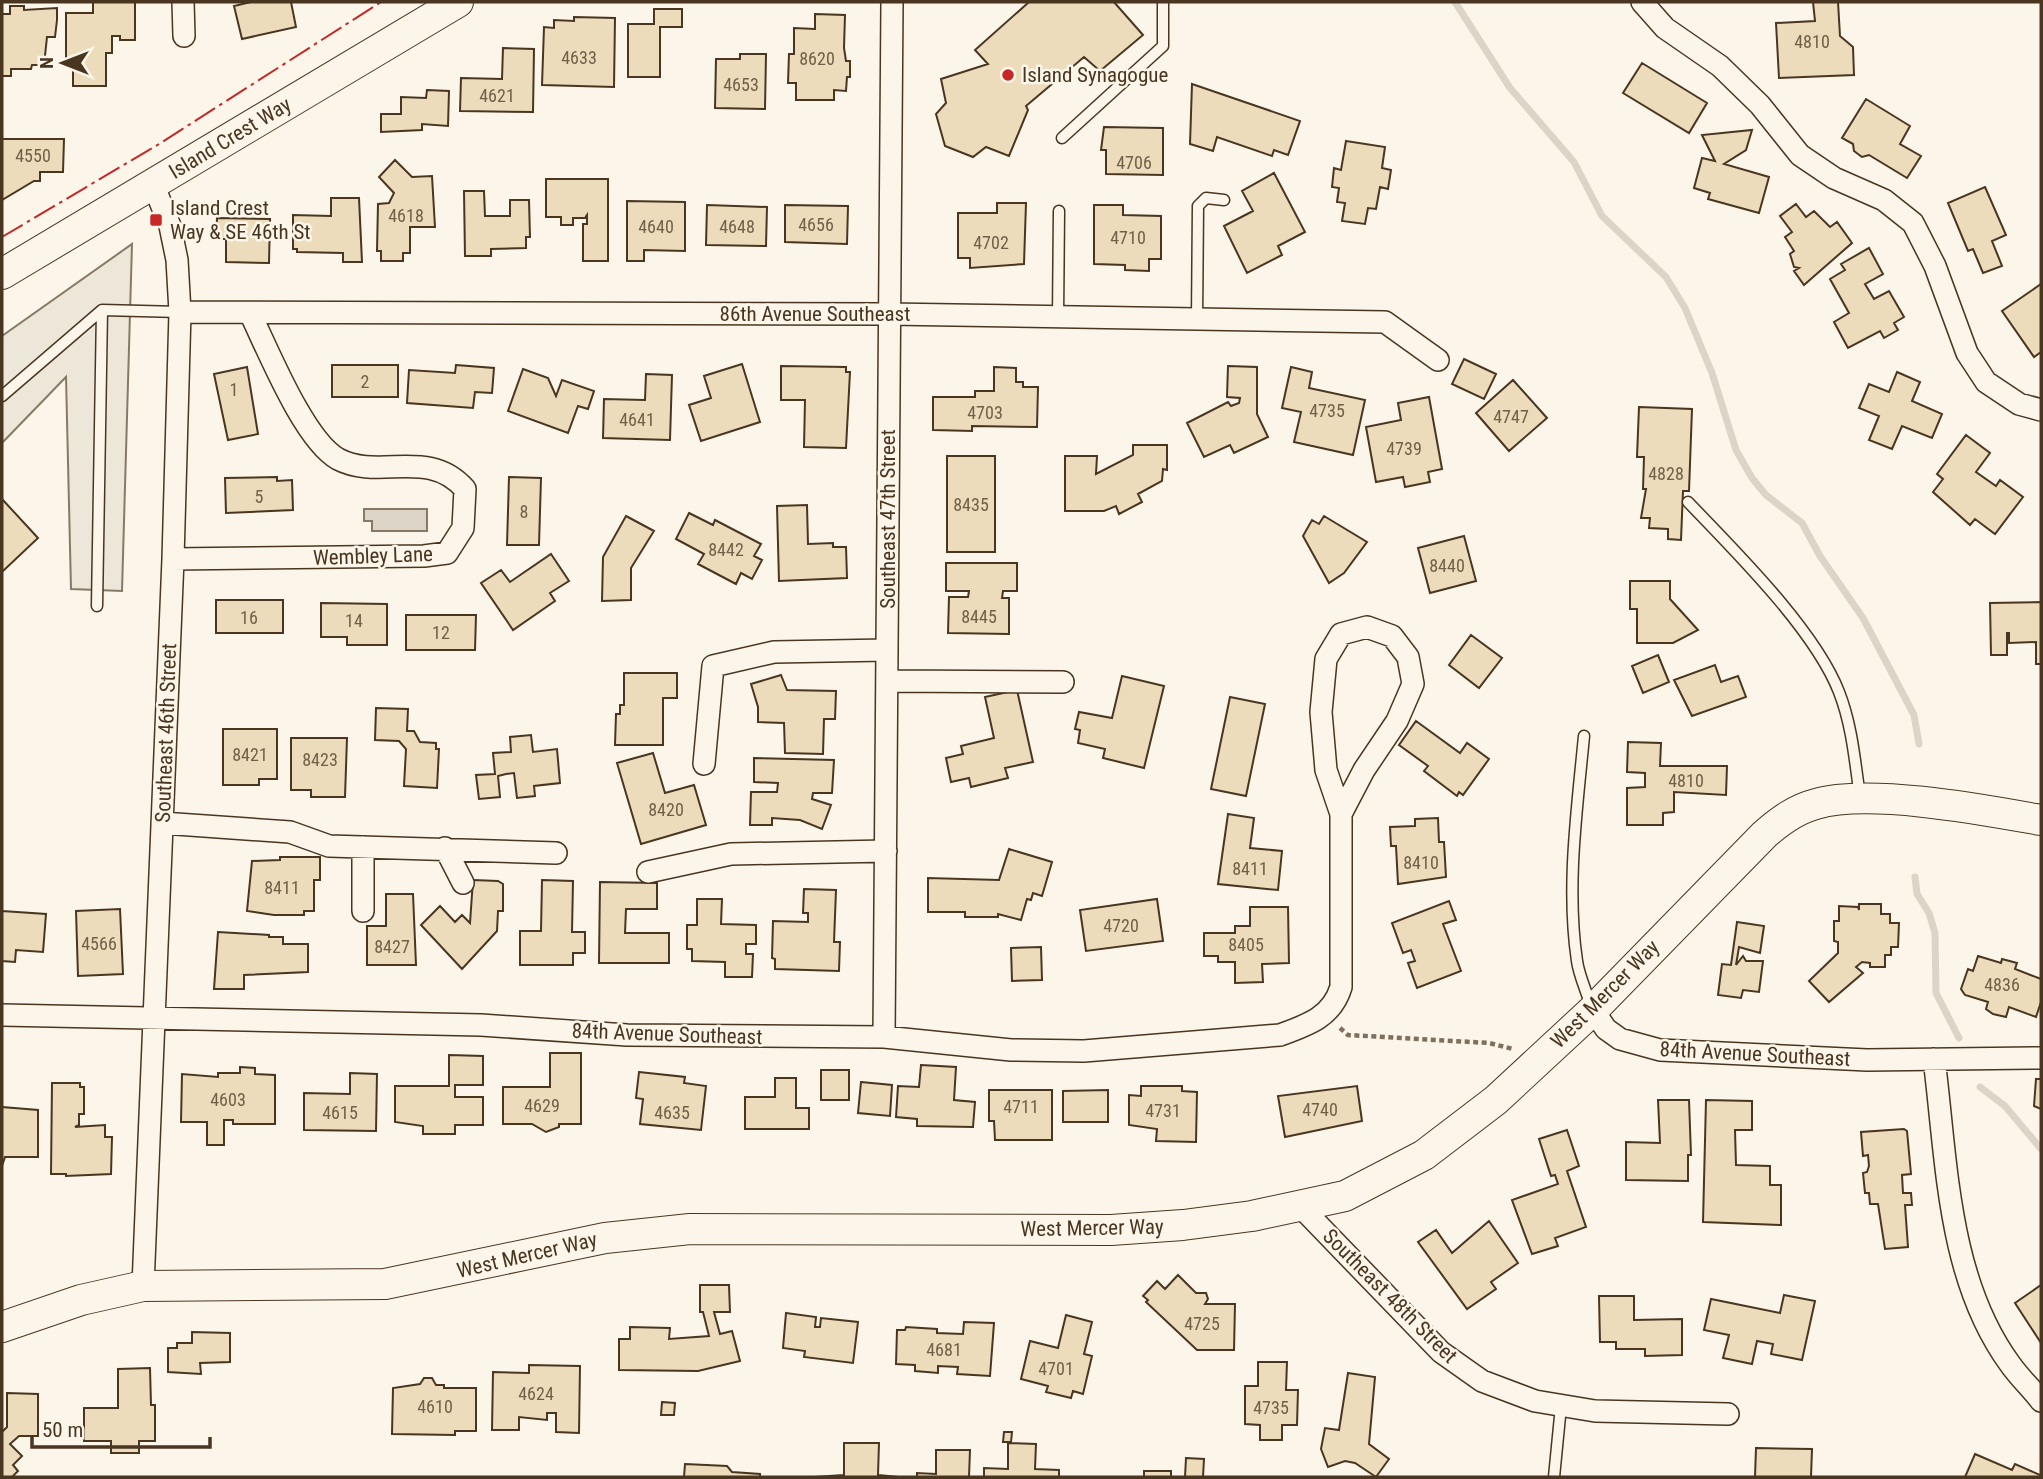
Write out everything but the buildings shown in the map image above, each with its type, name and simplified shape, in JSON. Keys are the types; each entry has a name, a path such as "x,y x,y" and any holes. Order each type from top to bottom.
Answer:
{"street":[{"path":"183,2 184,36"},
{"name":"Island Crest Way","path":"2,274 458,2"},
{"name":"Southeast 47th Street","path":"884,1037 892,2"},
{"path":"1642,2 1665,28 1720,66 1760,105 1800,155 1834,178 1884,200 1913,223 1935,266 1967,353 1986,382 2019,404 2041,410"},
{"name":"Southeast 46th Street","path":"143,1286 173,559 180,312 177,260 170,226 153,184"},
{"name":"86th Avenue Southeast","path":"180,312 889,314 1385,322 1438,360"},
{"name":"Wembley Lane","path":"173,559 424,556 447,553 463,528 465,489 454,476 439,468 354,465 324,449 309,430 250,313"},
{"path":"1367,627 1392,636 1408,657 1413,684 1396,722 1364,770 1341,814 1326,770 1321,712 1326,659 1341,634 1367,627"},
{"path":"704,764 713,666 774,652 887,650"},
{"path":"887,681 1063,682"},
{"name":"West Mercer Way","path":"2,1327 81,1300 143,1286 385,1284 605,1238 662,1231 1111,1230 1183,1225 1301,1207 1345,1196 1424,1155 1496,1100 1592,1010 1780,821 1815,804 1839,799 1906,801 2041,820"},
{"name":"84th Avenue Southeast","path":"2,1015 481,1026 627,1035 884,1037 1011,1050 1084,1051 1280,1035 1309,1025 1327,1014 1337,1000 1341,986 1341,814"},
{"path":"162,823 290,832 329,846 556,853"},
{"path":"363,847 363,911"},
{"path":"444,848 463,883"},
{"path":"648,872 731,854 886,851"},
{"name":"84th Avenue Southeast","path":"1592,1010 1606,1029 1620,1039 1660,1050 1867,1060 2041,1058"},
{"path":"1934,1059 1957,1237 1968,1279 2009,1362 2041,1401"},
{"name":"Southeast 48th Street","path":"1301,1207 1441,1352 1482,1381 1535,1401 1561,1406 1643,1414 1728,1414"}],"lane":[{"path":"1062,138 1163,46 1163,2"},
{"path":"1197,319 1198,206 1206,198 1224,200"},
{"path":"1058,317 1059,211"},
{"path":"97,606 102,310"},
{"path":"2,396 102,310 180,312"},
{"path":"1688,502 1790,617 1827,667 1848,723 1861,799"},
{"name":"84th Avenue Southeast","path":"1584,736 1573,853 1573,906 1577,963 1592,1010"},
{"path":"1554,1477 1561,1406"}],"path":[{"path":"1348,1035 1489,1043 1516,1050"}],"shaded area":[{"path":"132,244 122,591 71,589 66,377 2,443 2,336"},
{"path":"364,509 427,509 427,531 372,531 372,521 364,521"}],"waterway":[{"path":"1455,2 1510,88 1574,162 1602,216 1666,277 1685,308 1712,373 1736,450 1752,478 1766,495 1802,523 1820,556 1863,618 1914,715 1919,744"},
{"path":"1915,877 1917,894 1929,913 1935,933 1936,993 1959,1038"},
{"path":"1980,1087 2005,1106 2041,1149"}],"power":[{"path":"2,237 159,144 381,2"}],"place":[{"name":"Island Synagogue","path":"1008,75"},
{"name":"Island Crest Way & SE 46th St","path":"156,220"}]}
